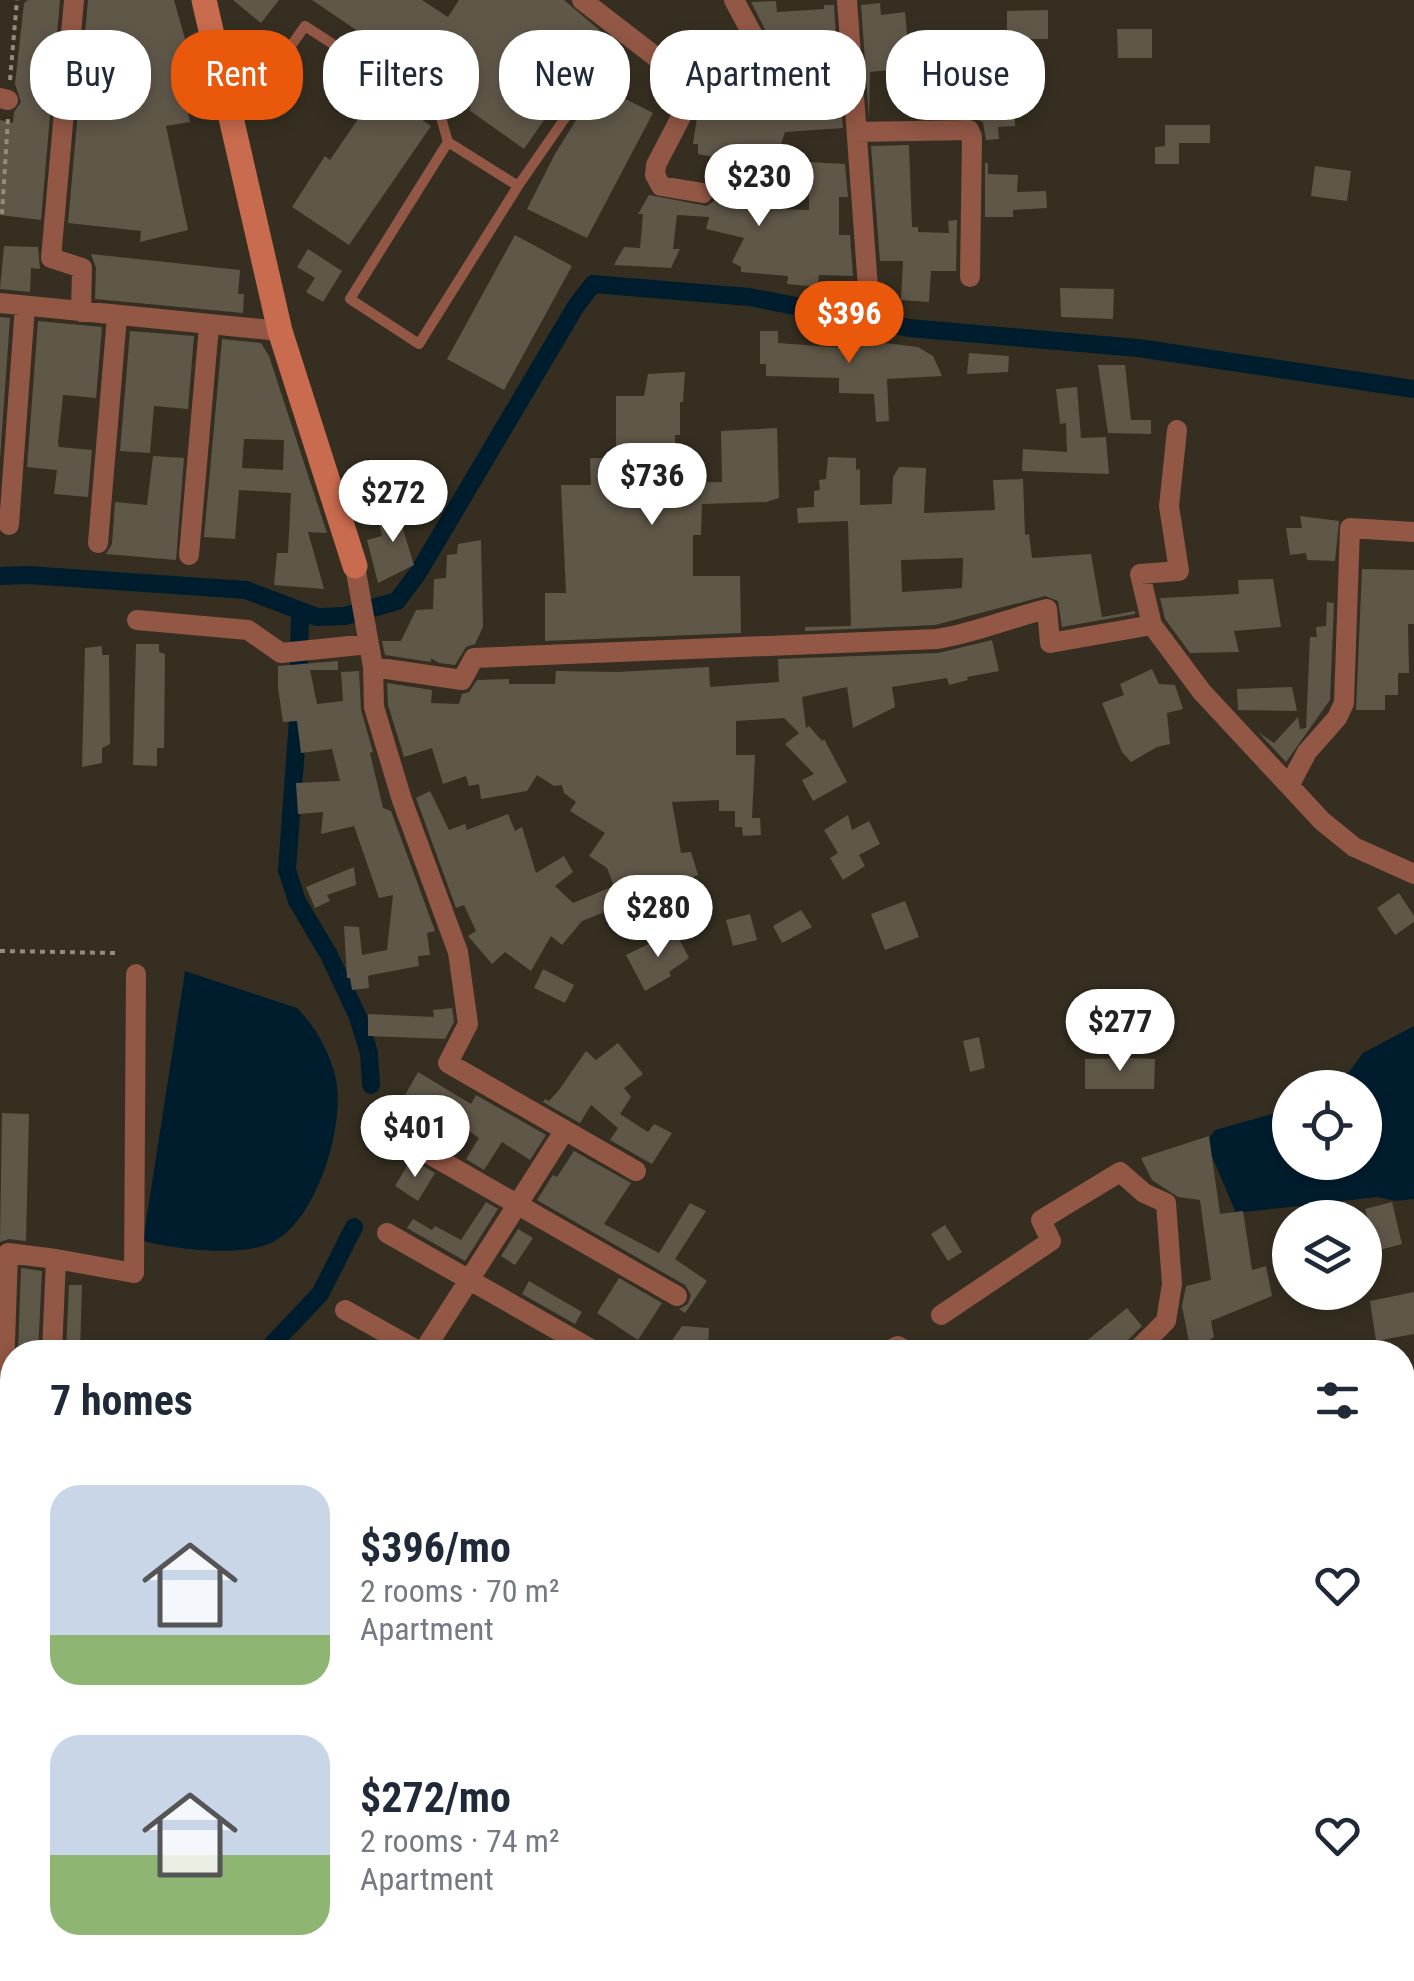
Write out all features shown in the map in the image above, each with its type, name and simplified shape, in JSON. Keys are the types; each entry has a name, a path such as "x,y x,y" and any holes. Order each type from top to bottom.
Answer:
{"street":[{"path":"74,0 51,258 82,268 80,312"},
{"path":"204,0 280,331 356,566 373,667 374,707 402,800 458,952 468,1024 448,1063 636,1170"},
{"path":"582,0 650,52"},
{"path":"734,0 750,30"},
{"path":"847,0 849,30"},
{"path":"679,120 656,165 655,175 662,186 702,193"},
{"path":"856,120 868,288"},
{"path":"857,132 968,130 972,137 970,276"},
{"path":"0,303 280,331"},
{"path":"9,525 24,306"},
{"path":"98,542 116,316"},
{"path":"189,555 209,326"},
{"path":"1177,430 1168,506 1179,571 1140,574 1152,626 1202,692 1322,821 1354,847 1414,874"},
{"path":"1290,784 1307,752 1338,718 1344,703 1350,528 1414,532"},
{"path":"373,667 462,680 474,658 936,639 966,635 1046,609 1050,644 1152,626"},
{"path":"137,620 248,630 281,653 368,639"},
{"path":"4,1340 4,1253 134,1273 136,974"},
{"path":"430,1340 565,1130"},
{"path":"417,1147 676,1296"},
{"path":"941,1315 1052,1241 1041,1220 1120,1172 1144,1193 1166,1203 1172,1284 1166,1322 1147,1340"},
{"path":"388,1233 575,1340"},
{"path":"53,1340 56,1259"},
{"path":"346,1310 400,1340"}],"lane":[{"path":"232,129 306,26 440,114 448,142 518,186"},
{"path":"448,142 350,298 419,344 564,120"}],"path":[{"path":"2,214 4,99 17,0"},
{"path":"0,951 116,953"}],"water":[{"path":"185,971 297,1008 320,1039 335,1075 338,1094 333,1142 316,1191 289,1230 260,1247 209,1250 143,1241"},
{"path":"1414,1026 1414,1199 1272,1200 1272,1209 1236,1213 1206,1142 1215,1130 1272,1114 1272,1180 1382,1180 1382,1070 1350,1070 1363,1053"}],"building":[{"path":"60,0 57,30 30,30 30,120 50,120 41,220 0,215 0,120 13,123 21,102 15,84 24,3"},
{"path":"88,0 174,0 182,30 171,30 171,120 190,122 166,126 188,230 140,242 141,231 68,223 77,120 151,120 151,30 85,30"},
{"path":"233,0 279,0 261,23"},
{"path":"312,0 422,0 448,17 459,0 564,0 599,30 499,30 499,120 544,120 524,149 479,117 479,30 356,30"},
{"path":"776,1 777,12 834,5 836,30 765,30 751,2"},
{"path":"880,3 881,15 905,12 907,30 886,30 886,70 870,72 869,118 866,30 863,30 861,5"},
{"path":"1048,10 1048,39 1045,30 1007,30 1007,11"},
{"path":"1117,29 1152,29 1152,58 1118,58"},
{"path":"630,101 650,111 650,119 587,238 527,209 576,120 630,120"},
{"path":"357,120 422,120 431,126 349,245 292,207 325,156 330,160"},
{"path":"697,120 842,120 843,128 785,132 773,169 698,154 698,144 693,144"},
{"path":"979,120 1015,120 1015,126 998,127 999,139 986,140 983,122"},
{"path":"1165,125 1210,125 1210,143 1179,143 1179,164 1155,164 1155,147 1165,146"},
{"path":"909,145 912,227 918,227 918,232 949,233 948,221 957,220 956,271 931,271 929,302 901,300 903,261 880,261 871,146"},
{"path":"809,162 845,164 848,197 839,197 839,235 850,235 853,276 819,275 818,287 787,284 788,276 741,272 741,267 732,262 744,238 706,229 709,217 677,215 673,249 680,249 671,268 614,265 624,247 640,248 643,214 638,214 649,195 707,206 714,201 717,184 759,194 766,174 784,181 773,209 809,210"},
{"path":"985,163 988,174 1018,175 1017,192 1046,191 1047,208 1013,210 1013,217 985,217"},
{"path":"1315,166 1351,171 1347,201 1311,196"},
{"path":"515,235 572,266 504,390 447,359"},
{"path":"4,246 38,247 40,269 31,268 30,292 0,289"},
{"path":"308,249 342,271 323,302 306,292 315,278 297,267"},
{"path":"91,254 240,270 238,294 244,294 243,313 95,299 96,268"},
{"path":"1060,288 1114,289 1113,319 1061,317"},
{"path":"0,317 10,318 0,459"},
{"path":"38,321 102,327 96,398 63,395 58,443 59,447 92,450 88,497 54,494 57,470 27,467"},
{"path":"130,331 194,336 188,409 154,406 150,453 120,451"},
{"path":"760,331 778,331 778,343 859,349 860,340 918,347 933,356 942,376 887,379 889,421 876,422 874,394 839,393 839,378 766,376 766,364 760,364"},
{"path":"222,339 261,343 269,356 327,533 308,532 324,589 274,585 277,553 288,553 291,493 239,490 235,539 204,537","holes":["244,439 284,440 283,470 242,468"]},
{"path":"969,353 1009,356 1008,372 967,374"},
{"path":"1098,365 1125,365 1131,420 1151,420 1151,434 1108,433"},
{"path":"685,372 680,435 675,435 675,483 722,482 721,431 777,428 779,498 702,504 701,535 693,535 693,576 740,576 741,633 545,641 545,593 566,593 561,485 591,485 590,458 616,458 616,396 644,396 648,374"},
{"path":"1077,387 1081,438 1106,437 1109,474 1022,471 1023,449 1067,452 1066,423 1060,424 1056,389"},
{"path":"153,456 184,458 176,560 106,554 112,544 115,502 147,505"},
{"path":"828,457 856,458 856,470 860,469 860,505 892,504 893,477 899,467 926,468 924,513 995,510 993,480 1023,479 1025,535 1029,534 1032,558 1091,554 1102,617 1135,614 1062,627 1058,601 1045,596 935,625 805,631 805,627 851,626 848,521 798,523 797,508 814,507 814,491 820,490 819,480 826,479","holes":["963,558 962,588 902,592 901,560"]},
{"path":"421,507 424,520 402,526 414,565 378,583 367,540 382,536 378,520"},
{"path":"1300,516 1339,521 1335,561 1307,560 1306,553 1290,555 1286,528 1302,528"},
{"path":"481,540 483,627 475,644 466,647 455,665 431,658 431,662 385,655 382,641 401,641 416,610 433,609 434,579 446,578 447,555 457,554 458,544"},
{"path":"1362,569 1414,570 1414,624 1408,624 1409,673 1398,673 1398,695 1385,695 1385,710 1356,710"},
{"path":"1273,579 1281,627 1234,631 1239,652 1190,653 1165,619 1160,598 1239,594 1238,580"},
{"path":"1327,602 1334,603 1330,700 1286,762 1258,732 1274,743 1298,717 1300,729 1306,728 1310,637 1317,637 1316,627 1326,626"},
{"path":"992,640 999,671 949,685 947,678 892,687 895,707 853,728 847,687 802,697 806,728 809,726 824,739 847,782 813,801 802,780 814,774 785,744 799,733 784,718 736,721 736,755 755,755 752,818 760,818 761,835 743,836 742,827 735,827 735,811 719,811 719,800 672,802 681,853 691,852 698,875 582,921 562,945 551,936 531,971 505,952 492,964 468,936 476,931 464,905 456,908 416,798 430,791 449,830 465,824 467,830 508,814 515,831 522,827 536,873 564,856 573,872 555,886 573,903 614,886 607,868 589,856 605,833 570,811 576,802 564,793 562,785 554,786 537,775 527,791 481,799 479,784 469,786 466,776 443,784 432,748 404,757 388,705 387,683 432,690 431,703 459,704 462,694 469,692 477,680 555,684 556,671 709,667 710,687 779,682 778,659 938,653"},
{"path":"136,644 159,644 159,652 165,654 164,748 157,748 157,766 133,765"},
{"path":"102,646 102,655 109,655 110,744 102,748 102,763 82,767 85,648"},
{"path":"338,661 338,670 310,670 317,704 343,701 341,672 359,671 361,710 383,808 391,811 435,931 427,933 430,955 418,956 419,966 368,976 369,988 352,990 347,978 344,926 359,927 362,955 387,950 393,895 379,898 354,826 321,834 323,812 298,814 296,783 340,781 332,749 301,753 297,721 283,722 278,688 278,666"},
{"path":"1152,669 1159,684 1175,685 1183,709 1167,713 1170,744 1131,762 1122,752 1102,703 1124,695 1120,684"},
{"path":"1292,687 1297,711 1238,710 1237,689"},
{"path":"848,815 852,830 869,821 880,844 859,855 865,866 843,880 830,858 838,853 824,830"},
{"path":"354,867 356,885 327,895 330,901 315,908 306,887"},
{"path":"1399,893 1414,922 1395,935 1377,908"},
{"path":"905,901 919,937 885,950 871,914"},
{"path":"801,910 812,927 782,943 773,926"},
{"path":"750,914 757,940 733,946 726,920"},
{"path":"675,931 689,958 669,972 671,976 645,991 626,955"},
{"path":"543,969 574,985 565,1003 534,988"},
{"path":"452,1008 454,1022 445,1039 368,1036 368,1014 434,1017 433,1010"},
{"path":"979,1037 985,1068 970,1072 963,1041"},
{"path":"618,1043 643,1074 624,1088 631,1097 620,1114 648,1132 654,1124 672,1133 652,1164 610,1140 618,1128 591,1105 580,1123 543,1102 559,1090 586,1051 596,1060"},
{"path":"1085,1059 1155,1059 1154,1089 1085,1089"},
{"path":"418,1072 471,1104 476,1095 546,1135 530,1160 502,1142 484,1170 466,1159 479,1138 425,1101 407,1130 391,1120"},
{"path":"2,1113 29,1114 26,1241 0,1242"},
{"path":"1209,1136 1220,1214 1243,1211 1252,1270 1266,1266 1272,1296 1211,1321 1214,1337 1209,1340 1189,1340 1182,1306 1186,1286 1211,1280 1200,1200 1178,1197 1152,1180 1141,1158"},
{"path":"574,1151 631,1183 604,1224 659,1253 690,1203 706,1211 675,1259 707,1281 685,1313 679,1309 688,1304 691,1295 685,1285 537,1200"},
{"path":"411,1159 435,1173 418,1201 395,1186"},
{"path":"486,1202 498,1209 465,1261 407,1228 413,1219 461,1240"},
{"path":"1392,1202 1402,1244 1382,1249 1382,1205"},
{"path":"945,1225 962,1252 948,1261 931,1234"},
{"path":"518,1229 533,1238 515,1265 501,1256"},
{"path":"21,1268 42,1271 39,1340 18,1340"},
{"path":"619,1278 662,1303 638,1340 597,1313"},
{"path":"529,1281 582,1312 575,1324 522,1294"},
{"path":"69,1285 82,1285 80,1340 67,1340"},
{"path":"1414,1292 1414,1334 1376,1340 1371,1310 1382,1310 1382,1299"},
{"path":"1127,1308 1142,1326 1128,1340 1088,1340"},
{"path":"682,1326 709,1328 708,1340 672,1340"}],"waterway":[{"path":"0,576 246,590 317,617 345,616 397,601 418,573 576,306 593,284 749,297 909,328 1138,348 1414,389"},
{"path":"299,665 300,611"},
{"path":"299,706 287,870 297,901 329,955 358,1017 369,1053 371,1085"},
{"path":"276,1340 320,1294 354,1227"}]}
